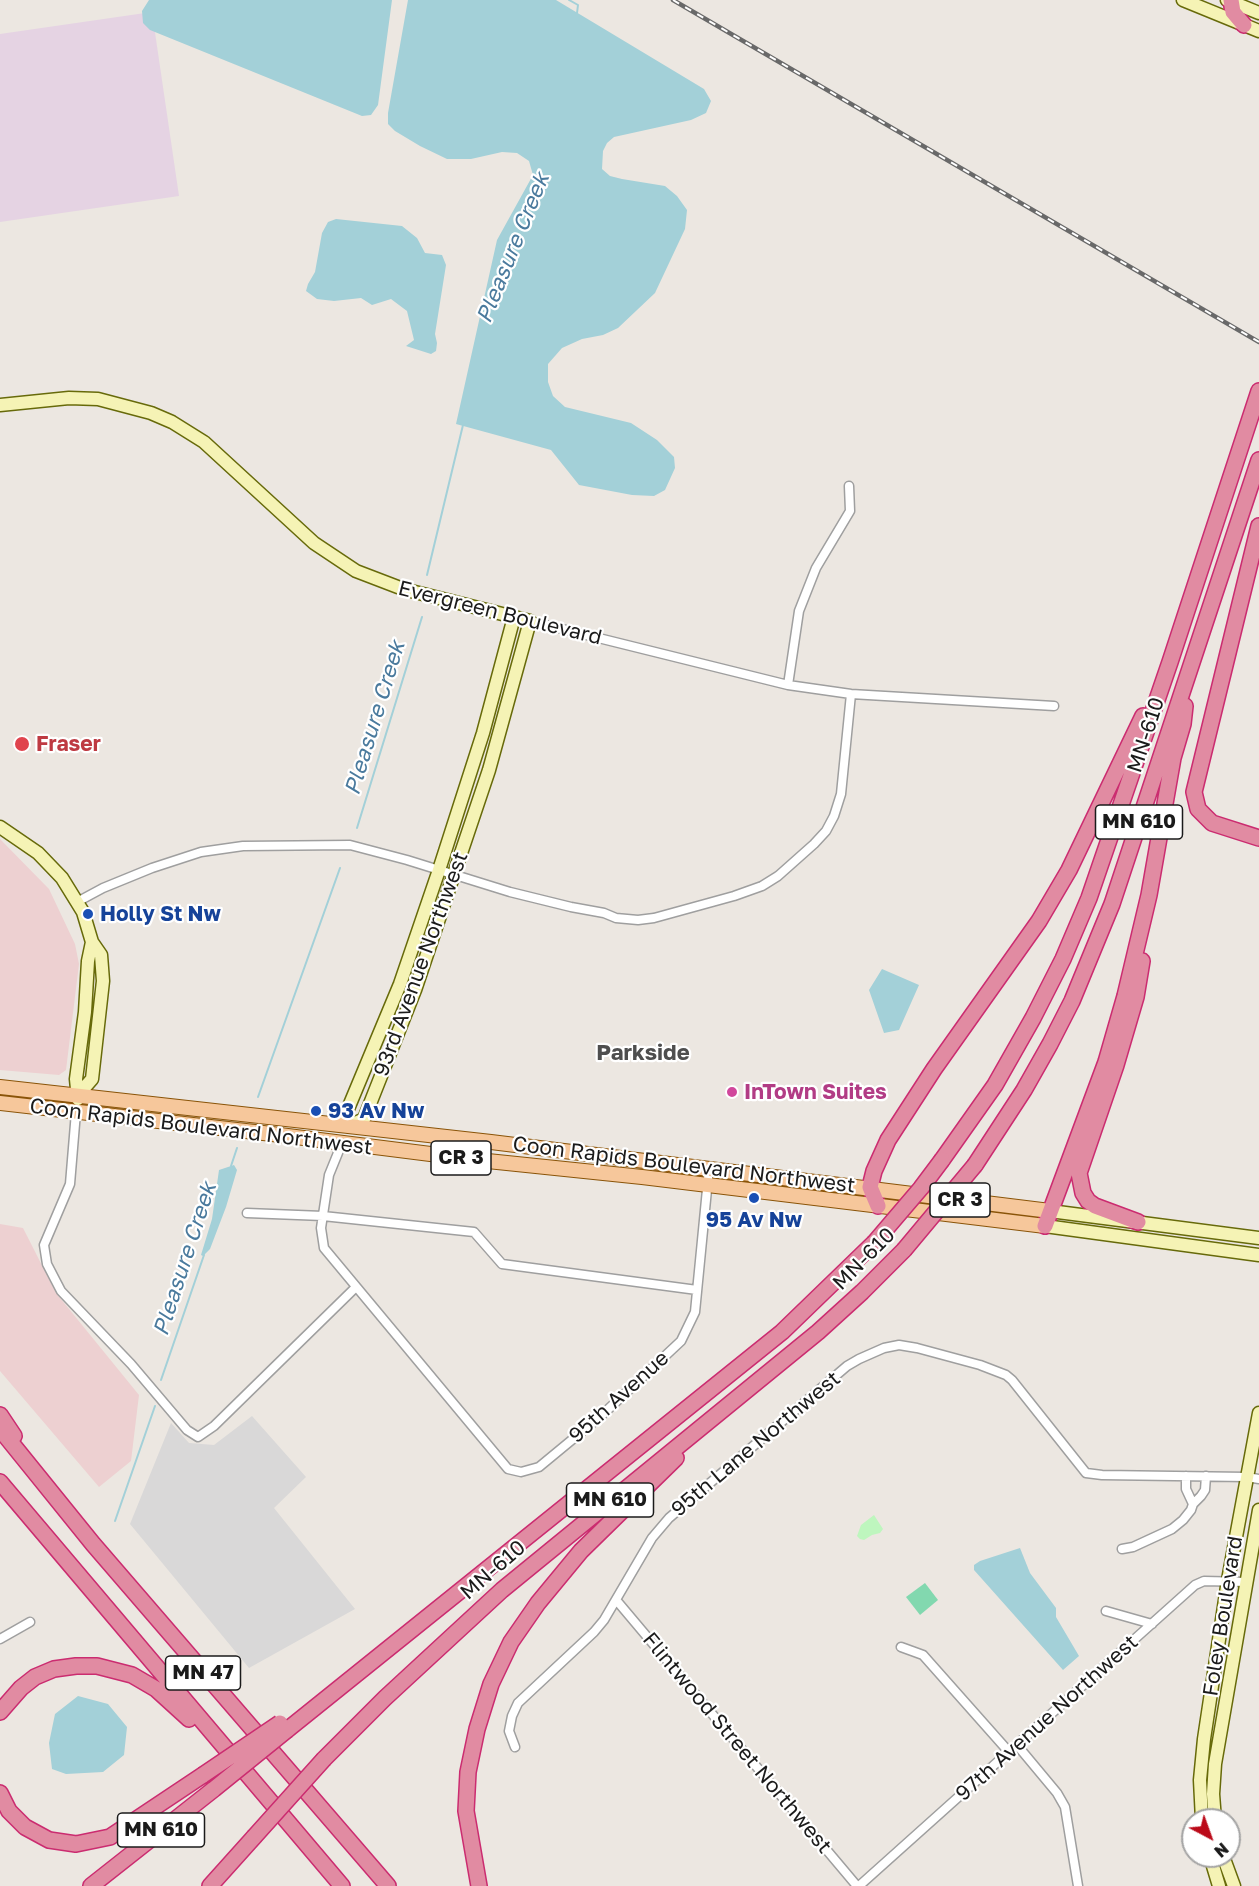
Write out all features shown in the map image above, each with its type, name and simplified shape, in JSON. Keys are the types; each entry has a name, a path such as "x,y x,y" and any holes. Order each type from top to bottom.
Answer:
{"highway":[{"path":"1229,1 1233,12 1244,25"},
{"name":"MN-610","path":"284,1726 326,1699 782,1332 874,1243 942,1160 995,1085 1034,1018 1089,898 1259,391"},
{"name":"MN-610","path":"210,1886 324,1759 384,1698 501,1590 818,1332 904,1250 975,1165 1024,1090 1072,1001 1112,904 1259,460"},
{"path":"1259,526 1194,792 1198,809 1212,823 1259,838"},
{"path":"878,1206 870,1187 874,1171 888,1140 934,1069 1039,921 1068,870 1170,662"},
{"path":"1138,1222 1095,1206 1088,1201 1083,1193 1079,1173 1099,1118 1136,997 1141,973 1149,896 1173,758 1183,724 1191,667"},
{"path":"1045,1226 1106,1062 1149,896"},
{"path":"0,1415 10,1428 23,1455"},
{"path":"479,1886 466,1811 468,1773 477,1729 491,1684 511,1642 538,1603 581,1551 680,1454 702,1426"},
{"name":"MN 47","path":"0,1429 93,1544 388,1886"},
{"name":"MN 47","path":"0,1482 342,1886"},
{"path":"0,1712 21,1688 35,1677 54,1669 97,1666 132,1675 156,1689 187,1717 270,1803"},
{"path":"0,1793 9,1811 25,1827 49,1840 76,1844 110,1837 203,1775 284,1726"},
{"name":"MN 610","path":"91,1886 214,1788 284,1726"},
{"path":"86,1886 109,1872"}],"main road":[{"name":"Coon Rapids Boulevard Northwest","path":"0,1087 870,1187 915,1195 1050,1211"},
{"name":"Coon Rapids Boulevard Northwest","path":"0,1104 1045,1226"}],"street":[{"path":"1183,0 1259,31"},
{"path":"1229,1 1259,13"},
{"path":"1244,25 1242,18 1246,15 1259,20"},
{"name":"Evergreen Boulevard","path":"0,405 69,398 98,399 151,412 204,442 314,543 356,571 403,589 788,686 851,694 1054,706"},
{"path":"788,686 799,611 816,568 850,510 849,486"},
{"name":"93rd Avenue Northwest","path":"514,617 479,747 439,870 400,984 345,1116 349,1126 364,1119 415,990 489,770 530,621"},
{"path":"77,902 103,888 152,868 201,852 243,846 350,845 510,892 627,919 654,918 762,886 778,876 814,844 833,819 838,807 843,784 851,694"},
{"path":"0,827 38,853 62,878 83,912 92,942 101,955 103,981 101,1012 92,1079 78,1095 70,1184 44,1245 47,1264 62,1291 131,1364 187,1430 198,1437 214,1426 356,1287 324,1248 321,1228 329,1175 349,1126"},
{"name":"95th Avenue","path":"356,1287 507,1469 521,1472 539,1467 602,1415 681,1341 695,1312 709,1169"},
{"name":"Coon Rapids Boulevard Northwest","path":"1050,1211 1259,1238"},
{"path":"247,1213 323,1216 474,1232 502,1264 697,1290"},
{"name":"Coon Rapids Boulevard Northwest","path":"1045,1226 1259,1255"},
{"name":"95th Lane Northwest","path":"515,1747 509,1731 518,1703 594,1632 617,1601 652,1538 669,1518 847,1366 871,1353 898,1346 917,1348 998,1371 1012,1380 1086,1473 1253,1478"},
{"name":"Foley Boulevard","path":"1201,1808 1200,1779 1204,1739 1228,1580 1253,1478 1259,1413"},
{"path":"1186,1476 1186,1489 1193,1504"},
{"path":"1122,1549 1133,1548 1172,1529 1201,1496 1206,1476"},
{"name":"Foley Boulevard","path":"1214,1808 1215,1764 1259,1510"},
{"name":"97th Avenue Northwest","path":"858,1886 1195,1585 1204,1581 1247,1582"},
{"name":"Flintwood Street Northwest","path":"617,1601 858,1886"},
{"path":"1106,1611 1152,1624"},
{"path":"0,1639 30,1622"},
{"path":"901,1647 923,1655 1009,1752"},
{"path":"1017,1745 1057,1793 1065,1807 1078,1886"},
{"path":"1214,1868 1219,1886"},
{"path":"1227,1868 1234,1886"}],"shaded area":[{"path":"152,12 179,196 0,222 0,34"},
{"path":"0,839 49,889 75,944 79,964 66,1070 59,1075 0,1070"},
{"path":"0,1224 23,1228 56,1293 139,1395 131,1461 99,1487 0,1371"},
{"path":"252,1416 306,1477 274,1508 355,1609 249,1668 130,1524 171,1423 189,1443 214,1445"}],"green space":[{"path":"874,1515 883,1529 880,1533 864,1540 860,1539 857,1536 861,1525"},
{"path":"925,1583 938,1600 920,1615 906,1597"}],"water":[{"path":"149,0 392,0 378,105 371,115 362,116 150,30 143,23 142,11"},
{"path":"408,0 556,0 704,89 711,101 706,113 691,120 614,137 607,143 603,151 602,169 610,176 665,186 677,196 687,210 685,229 655,293 618,328 562,348 548,364 548,382 553,396 565,407 631,423 657,440 674,457 675,468 665,490 654,496 632,495 579,485 551,450 456,424 497,240 533,175 529,161 517,153 502,152 471,159 447,159 420,146 395,131 388,124"},
{"path":"336,219 402,226 417,238 425,253 442,255 446,265 435,334 436,351 431,354 406,346 414,340 407,311 391,299 372,305 361,298 334,301 317,299 306,291 315,272 322,233 328,222"},
{"path":"882,969 919,985 899,1030 884,1033 869,990"},
{"path":"234,1165 237,1170 226,1207 210,1249 203,1256 201,1255 212,1219 219,1170"},
{"path":"1020,1548 1030,1573 1056,1608 1056,1617 1079,1656 1063,1670 974,1570 974,1565 980,1561"},
{"path":"78,1696 108,1704 127,1727 124,1755 103,1772 66,1774 52,1769 49,1743 55,1714"}],"waterway":[{"name":"Pleasure Creek","path":"569,0 578,5 577,13"},
{"name":"Pleasure Creek","path":"427,575 463,425"},
{"name":"Pleasure Creek","path":"357,828 422,617"},
{"name":"Pleasure Creek","path":"258,1097 340,868"},
{"name":"Pleasure Creek","path":"231,1166 237,1148"},
{"name":"Pleasure Creek","path":"161,1380 204,1255"},
{"path":"115,1521 155,1406"}],"railway":[{"path":"673,0 1259,342"}],"place":[{"name":"Fraser","path":"22,744"},
{"name":"Holly St Nw","path":"88,914"},
{"name":"InTown Suites","path":"732,1092"},
{"name":"93 Av Nw","path":"316,1111"},
{"name":"95 Av Nw","path":"754,1198"}],"district":[{"name":"Parkside","path":"643,1053"}]}
